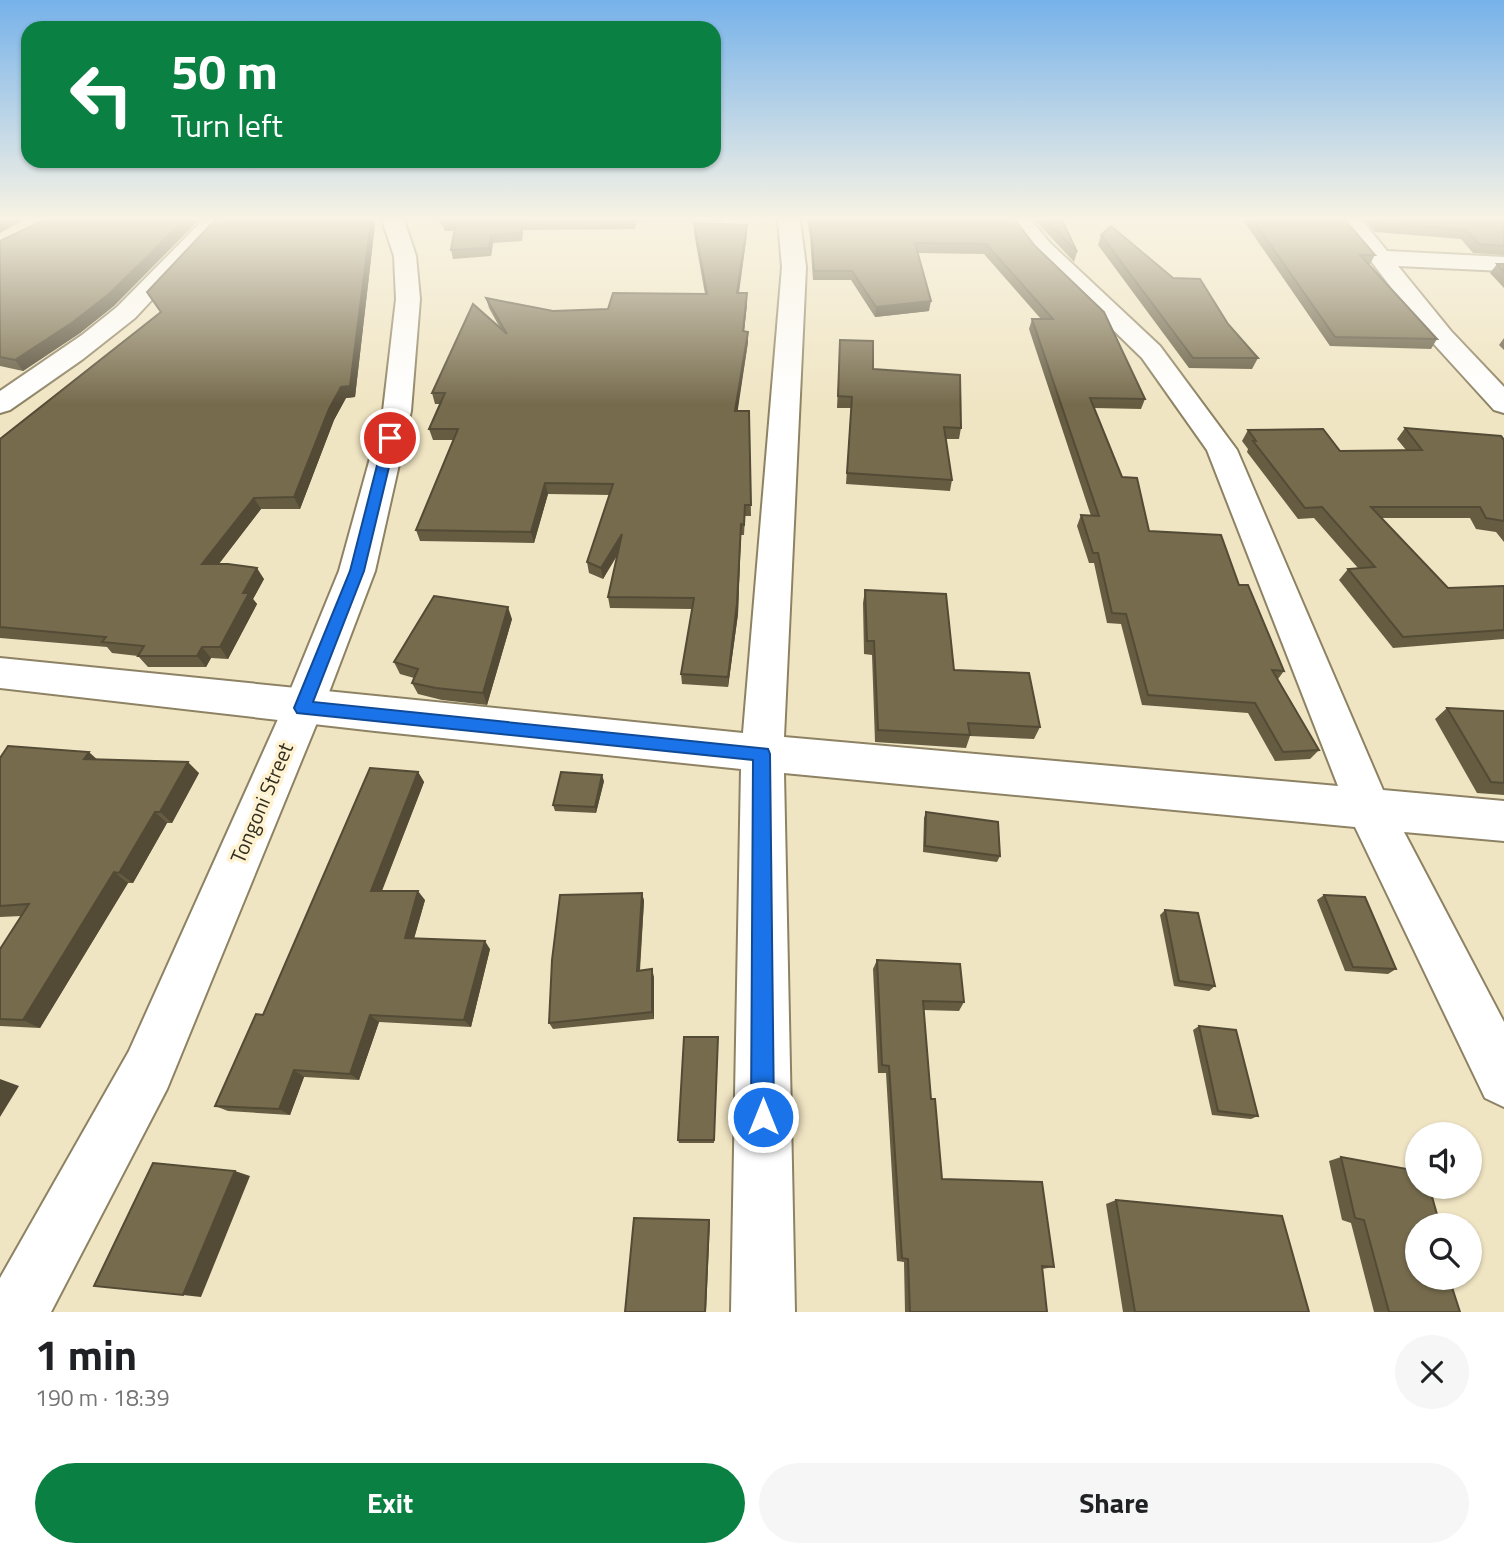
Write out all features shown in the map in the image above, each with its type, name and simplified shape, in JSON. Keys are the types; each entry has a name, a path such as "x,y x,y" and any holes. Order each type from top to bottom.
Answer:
{"street":[{"path":"0,404 105,330 156,281"},
{"name":"Tongoni Street","path":"16,1312 148,1070 303,708 357,571 397,411 408,299 407,281"},
{"path":"763,1312 762,754 793,281"},
{"path":"1077,281 1151,352 1222,450 1369,809 1504,1079"},
{"path":"1398,281 1442,337 1504,404"},
{"path":"0,673 303,708 762,754 1504,821"}],"building":[{"path":"0,281 122,281 73,322 15,360 0,357"},
{"path":"157,281 363,281 350,386 341,387 329,409 294,497 254,498 202,564 257,568 243,593 249,593 220,647 202,647 197,656 138,656 144,646 102,642 106,637 0,627 0,439 161,312 147,292"},
{"path":"705,281 739,281 737,293 747,293 743,331 748,332 735,411 749,411 751,505 745,505 744,525 741,524 737,603 728,677 681,674 694,598 608,597 622,534 601,568 587,562 613,484 545,483 531,532 416,530 458,429 429,429 445,393 432,393 473,304 507,334 486,298 553,311 608,309 613,293 707,294"},
{"path":"859,281 926,281 931,301 876,307"},
{"path":"1019,281 1072,281 1104,312 1145,399 1090,398 1122,477 1137,478 1149,531 1221,535 1239,585 1248,585 1284,671 1272,670 1319,750 1283,752 1255,703 1148,695 1126,614 1112,613 1098,553 1093,553 1081,515 1099,516 1032,319 1053,319"},
{"path":"1136,281 1201,281 1228,324 1258,358 1193,358"},
{"path":"1296,281 1384,281 1437,339 1335,337"},
{"path":"840,340 873,341 873,369 960,375 961,428 944,427 952,480 847,473 852,397 838,396"},
{"path":"1405,428 1501,436 1504,440 1504,521 1486,518 1480,507 1371,507 1448,588 1504,586 1504,630 1403,637 1348,569 1375,567 1322,507 1305,508 1253,441 1256,441 1248,430 1323,429 1340,451 1422,450"},
{"path":"865,590 946,594 954,670 1029,673 1040,727 968,723 970,735 878,730 874,641 867,641"},
{"path":"434,596 508,607 483,693 412,683 418,669 394,662"},
{"path":"1447,708 1504,711 1504,783 1491,782"},
{"path":"8,746 89,752 84,759 188,762 160,812 155,812 119,873 114,872 23,1020 0,1019 0,949 29,904 0,906 0,758"},
{"path":"370,768 418,772 371,891 418,891 405,938 485,941 464,1020 370,1015 350,1074 294,1070 279,1109 215,1106 256,1014 263,1015"},
{"path":"561,772 602,775 595,807 553,805"},
{"path":"926,812 998,822 1000,856 925,846"},
{"path":"642,893 637,971 652,969 652,1012 549,1023 552,960 560,895"},
{"path":"1324,895 1365,897 1396,969 1353,967"},
{"path":"1165,910 1198,913 1215,986 1179,981"},
{"path":"877,960 960,964 964,1002 923,1001 931,1099 935,1099 942,1179 1042,1182 1054,1267 1042,1266 1047,1312 910,1312 908,1259 902,1258 889,1066 882,1065"},
{"path":"1199,1026 1236,1030 1258,1116 1218,1111"},
{"path":"684,1037 718,1037 714,1140 678,1140"},
{"path":"1341,1157 1405,1169 1405,1199 1433,1199 1437,1213 1405,1213 1405,1290 1453,1290 1460,1312 1389,1312 1364,1220 1355,1218"},
{"path":"153,1163 235,1171 183,1295 94,1286"},
{"path":"1116,1200 1282,1216 1309,1312 1135,1312"},
{"path":"634,1218 709,1220 705,1312 625,1312"}],"route":[{"path":"390,438 357,571 303,708 762,754 763,1117"}]}
